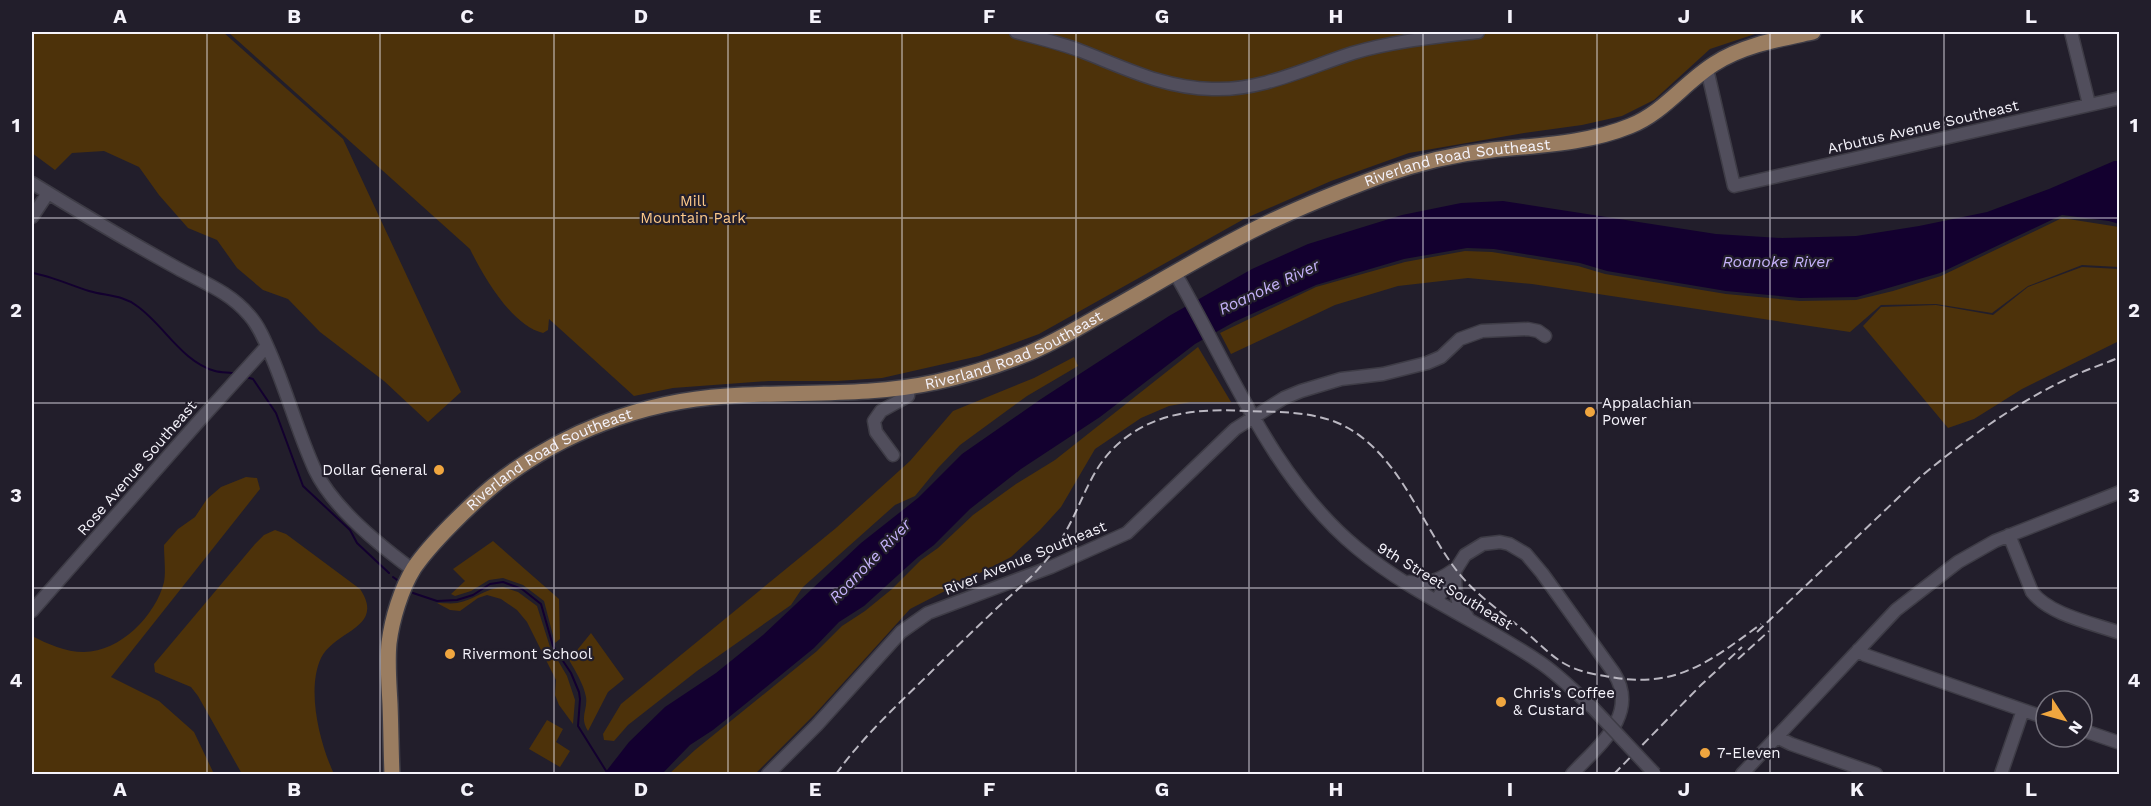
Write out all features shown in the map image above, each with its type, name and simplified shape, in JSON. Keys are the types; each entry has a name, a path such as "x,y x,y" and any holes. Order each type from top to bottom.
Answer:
{"main road":[{"name":"Riverland Road Southeast","path":"392,774 389,642 400,600 413,570 474,503 506,476 559,443 616,418 661,405 698,398 730,395 865,393 909,387 969,374 1031,352 1054,341 1269,222 1337,193 1407,167 1463,154 1560,144 1583,140 1629,126 1658,110 1707,69 1729,55 1749,47 1814,32"},
{"path":"386,774 391,754"}],"street":[{"path":"1016,32 1083,52 1167,84 1213,89 1248,87 1274,81 1378,46 1478,32"},
{"path":"2071,32 2089,105"},
{"name":"Arbutus Avenue Southeast","path":"1707,69 1734,186 2120,98"},
{"path":"32,183 230,297 250,316 267,346 308,454 322,481 338,503 366,531 413,570"},
{"path":"32,217 48,193"},
{"name":"9th Street Southeast","path":"1175,273 1254,417 1296,484 1312,504 1356,548 1403,581 1540,662 1593,708 1655,774"},
{"name":"River Avenue Southeast","path":"768,774 817,725 901,632 916,620 1051,567 1127,532 1226,437 1284,398 1322,383 1383,374 1427,363 1441,357 1460,339 1482,331 1528,329 1538,331 1545,336"},
{"name":"Rose Avenue Southeast","path":"32,611 267,346"},
{"path":"893,455 876,432 874,421 881,411 908,396 909,387"},
{"path":"1742,774 1896,610 1950,569 1977,550 2009,535 2120,492"},
{"path":"2009,535 2032,592 2038,600 2059,612 2117,628"},
{"path":"1436,601 1465,555 1483,544 1500,542 1518,548 1542,573 1618,678 1623,701 1618,721 1612,730 1572,774"},
{"path":"1403,581 1422,584 1444,576 1455,569"},
{"path":"1455,569 1459,606 1477,625"},
{"path":"1858,650 1865,655 2034,714"},
{"path":"2001,774 2023,710"},
{"path":"2094,734 2120,743"},
{"path":"1777,737 1876,774"}],"green space":[{"path":"32,32 223,32 343,139 461,392 428,422 384,381 320,332 288,299 263,290 237,268 217,240 188,228 159,195 139,167 104,151 72,153 55,170 32,153"},
{"name":"Mill Mountain Park","path":"228,32 1761,32 1710,49 1654,100 1622,116 1582,125 1409,153 1331,181 1244,219 1039,334 979,356 882,378 837,381 769,381 673,388 634,396 549,319 548,330 543,333 520,321 491,286 470,249"},
{"path":"2062,218 2119,227 2119,267 2082,265 2028,286 1992,313 1936,304 1881,305 1850,332 1532,284 1468,278 1398,286 1335,305 1231,354 1220,333 1316,287 1405,262 1465,251 1492,252 1578,266 1605,274 1726,294 1800,301 1856,300 1941,276"},
{"path":"2082,267 2119,269 2119,341 2022,389 1974,419 1948,428 1863,326 1881,307 1936,305 1993,315 2028,287"},
{"path":"1198,347 1231,402 1191,402 1169,406 1141,418 1095,449 1061,507 1040,530 1011,557 910,609 815,714 755,774 669,774 695,750 817,651 842,626 892,589 921,560 938,548 973,515 1055,460"},
{"path":"1074,357 1078,366 1027,396 960,445 915,496 895,505 803,587 791,605 697,671 628,725 614,741 604,740 603,734 621,704 836,528 910,461 953,411 1034,378"},
{"path":"246,477 257,478 260,489 111,677 159,701 194,732 214,774 32,774 32,636 50,645 77,652 97,650 123,639 145,619 160,594 165,578 164,545 178,529 195,517 207,499 221,487"},
{"path":"275,530 286,534 360,589 366,602 367,612 363,621 328,649 321,658 317,671 315,701 317,717 324,748 334,774 242,774 191,687 155,672 154,664 255,544 264,535"},
{"path":"493,541 559,599 560,639 555,643 544,601 523,585 503,578 489,580 471,591 455,596 451,594 465,581 453,569"},
{"path":"503,587 518,592 537,606 550,647 567,676 575,700 573,724 559,705 555,695 556,680 527,622 517,610 501,599 487,595 478,598 460,611 450,610 437,603 457,603"},
{"path":"591,633 624,679 608,692 588,731 584,722 585,692 569,660"},
{"path":"547,720 563,729 556,742 570,751 560,767 529,749"}],"water":[{"name":"Roanoke River","path":"2114,161 2119,161 2119,224 2062,215 1940,273 1857,297 1800,298 1726,291 1607,271 1580,263 1494,249 1467,248 1404,259 1316,285 1234,322 1195,344 1100,417 1021,469 970,509 934,545 864,606 839,622 814,648 713,730 690,745 662,774 604,774 629,742 665,707 716,673 763,635 861,543 918,498 962,454 1041,399 1169,316 1252,269 1308,244 1402,215 1461,203 1503,201 1716,234 1782,238 1856,236 1987,212"}],"waterway":[{"path":"32,273 132,302 192,359 215,371 238,374"},
{"path":"246,377 253,379 276,413 303,486 350,530 357,543 389,573"},
{"path":"393,577 400,582"},
{"path":"413,593 437,601 457,600 473,595 490,584 503,582 522,589 541,604 553,646 571,673 579,692 578,726 608,774"}],"railway":[{"path":"1757,632 1919,478 1955,449 2032,397 2073,376 2120,357"},
{"path":"836,774 891,711 1044,563 1069,526 1090,482 1107,455 1119,443 1147,425 1188,412 1232,410 1312,415 1337,422 1348,428 1382,456 1408,491 1454,567 1469,585 1554,656 1574,669 1630,679 1671,676 1707,661 1761,624"},
{"path":"1738,659 1769,631"},
{"path":"1614,774 1701,685 1742,647"}],"place":[{"name":"Appalachian Power","path":"1590,412"},
{"name":"Dollar General","path":"439,470"},
{"name":"Rivermont School","path":"450,654"},
{"name":"Chris's Coffee & Custard","path":"1501,702"},
{"name":"7-Eleven","path":"1705,753"}]}
